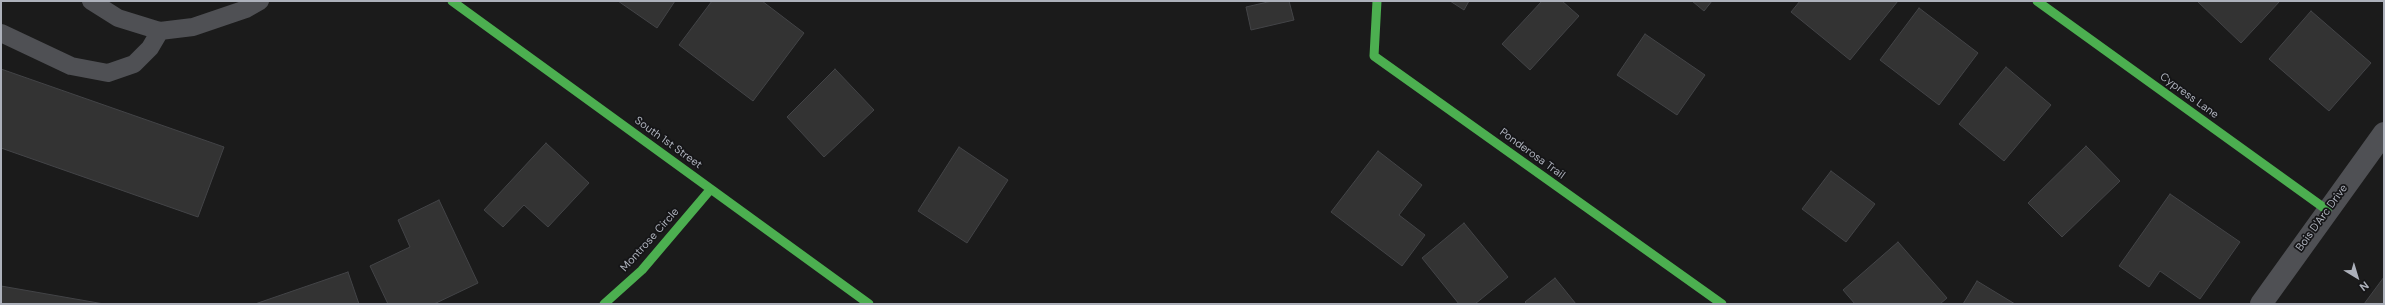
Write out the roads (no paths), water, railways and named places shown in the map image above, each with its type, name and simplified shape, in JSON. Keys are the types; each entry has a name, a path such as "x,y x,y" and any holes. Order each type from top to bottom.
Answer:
{"street":[{"name":"South 1st Street","path":"452,1 710,190 869,304"},
{"name":"Ponderosa Trail","path":"1377,1 1374,56 1722,304"},
{"name":"Cypress Lane","path":"2037,1 2327,210"},
{"name":"Bois D'Arc Drive","path":"2260,304 2384,133"},
{"name":"Montrose Circle","path":"604,304 642,270 710,190"}],"lane":[{"path":"91,1 118,18 160,31 192,28 246,9 260,1"},
{"path":"1,33 72,66 108,73 134,64 150,48 160,31"}]}
